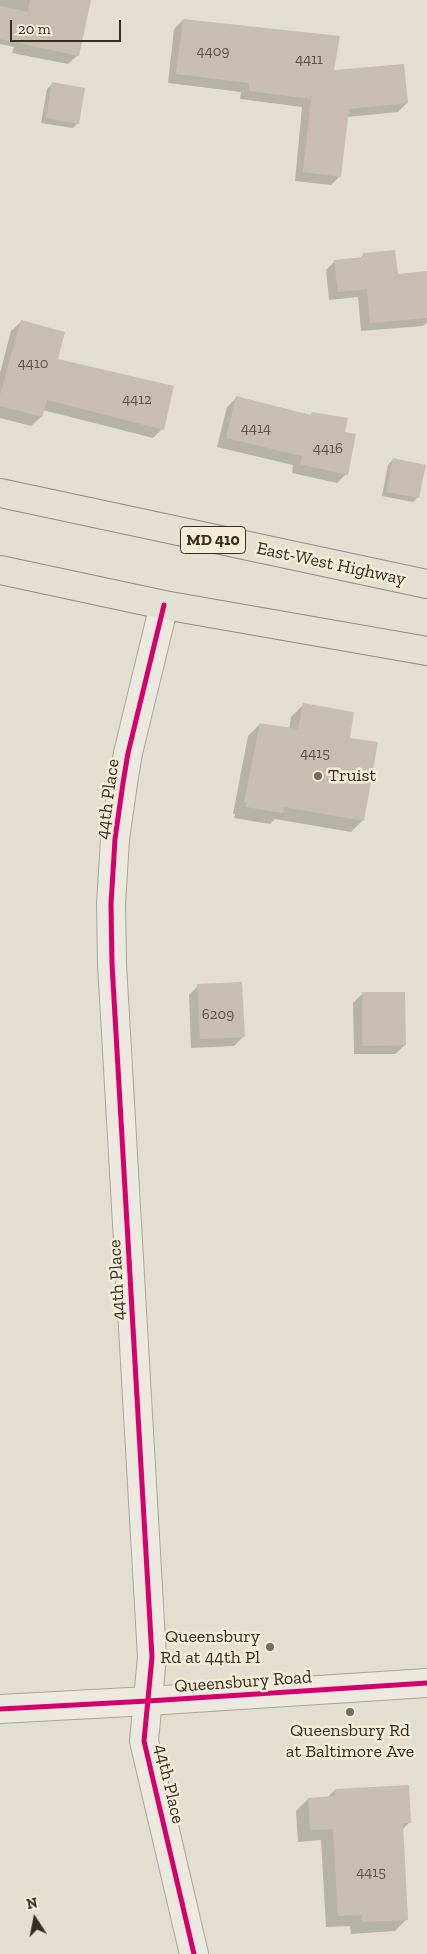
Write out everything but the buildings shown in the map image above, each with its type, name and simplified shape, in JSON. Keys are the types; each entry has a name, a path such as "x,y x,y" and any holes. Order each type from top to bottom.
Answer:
{"main road":[{"name":"East-West Highway","path":"0,494 427,584"},
{"path":"0,570 164,605 427,651"}],"street":[{"name":"44th Place","path":"164,605 128,753 123,783 115,840 111,904 112,964 152,1657 144,1741 194,1954"},
{"name":"Queensbury Road","path":"0,1709 148,1702 427,1683"}],"cycle path":[{"path":"164,605 128,753 123,783 115,839 111,904 112,964 152,1657 144,1741 194,1954"},
{"path":"0,1709 427,1683"}],"place":[{"name":"Truist","path":"318,776"},
{"name":"Queensbury Rd at 44th Pl","path":"270,1647"},
{"name":"Queensbury Rd at Baltimore Ave","path":"350,1712"}]}
